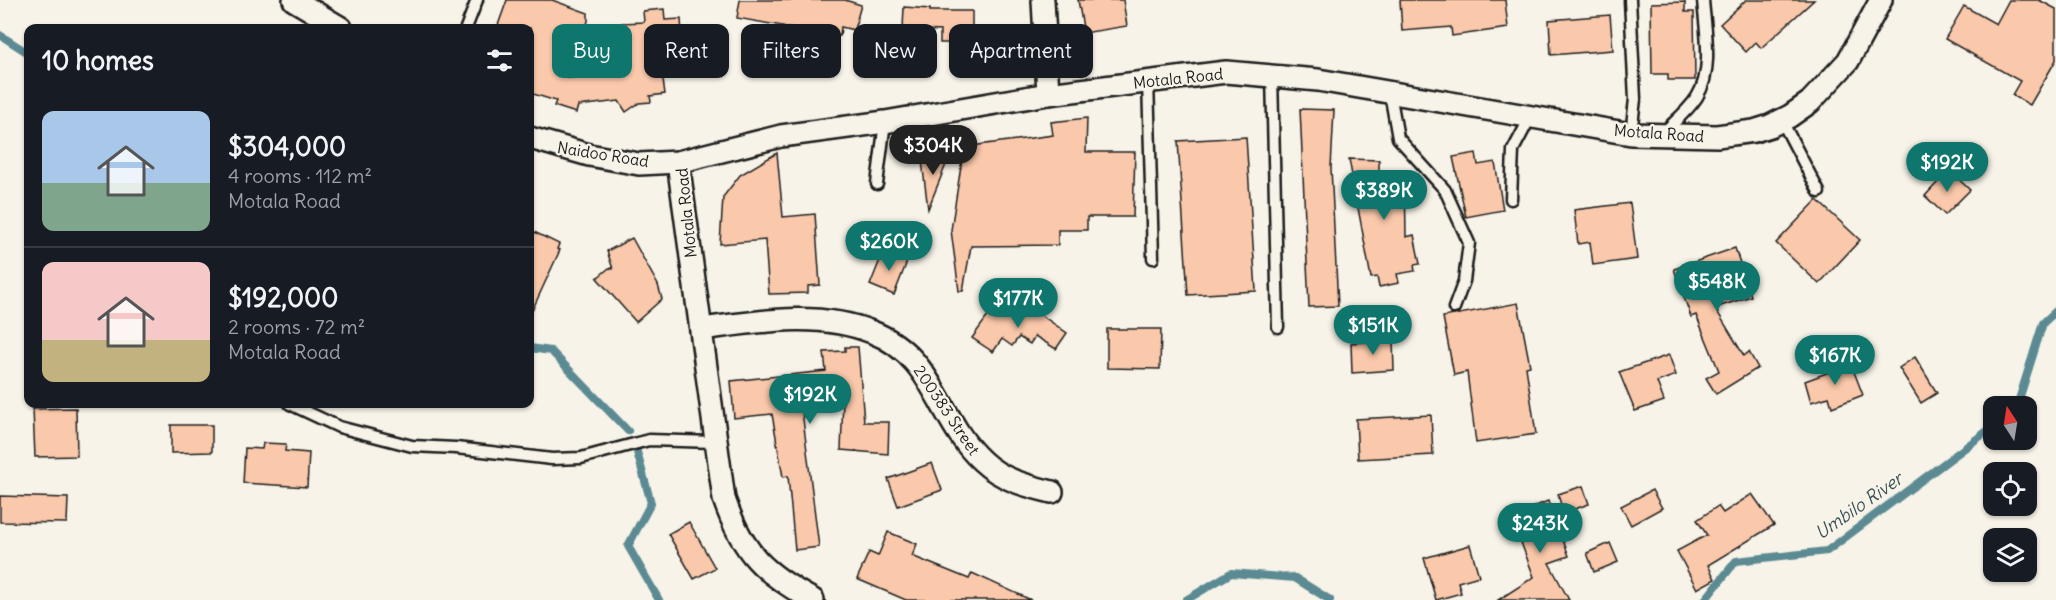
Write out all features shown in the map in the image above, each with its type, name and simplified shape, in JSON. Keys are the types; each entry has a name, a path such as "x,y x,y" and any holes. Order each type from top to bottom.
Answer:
{"street":[{"path":"294,0 334,24"},
{"path":"1043,0 1048,94"},
{"name":"Motala Road","path":"813,600 766,572 740,538 724,500 714,442 678,162 781,136 885,122 1048,94 1215,72 1272,75 1631,134 1726,135 1754,131 1782,121 1810,102 1848,62 1881,0"},
{"name":"Naidoo Road","path":"534,139 589,155 639,164 678,162"},
{"name":"200383 Street","path":"700,329 812,320 855,326 873,332 897,345 920,367 964,438 981,460 1003,476 1021,485 1052,492"}],"lane":[{"path":"468,24 477,0"},
{"path":"1630,0 1635,99 1631,134"},
{"path":"1659,136 1684,113 1703,85 1706,49 1703,0"},
{"path":"1272,75 1278,327"},
{"path":"1148,80 1153,258"},
{"path":"1390,93 1398,138 1445,190 1469,243 1464,281 1454,308"},
{"path":"1511,199 1513,150 1531,116"},
{"path":"1782,121 1819,192"},
{"path":"877,184 885,122"},
{"path":"299,408 339,427 412,446 456,448 552,459 580,458 649,440 714,442"}],"building":[{"path":"507,0 552,0 588,13 587,24 552,24 552,78 632,78 632,24 622,23 644,22 643,11 664,9 665,20 681,19 681,24 644,24 644,78 663,78 665,94 650,96 651,102 639,103 626,112 619,101 578,106 576,113 554,106 556,101 534,94 534,24 498,24"},
{"path":"740,0 845,0 861,5 853,30 841,27 841,24 771,24 737,18"},
{"path":"1078,0 1123,0 1127,26 1093,32 1093,24 1082,24"},
{"path":"1400,0 1505,0 1508,28 1452,36 1451,27 1402,31"},
{"path":"1746,0 1814,0 1761,48 1756,42 1746,52 1720,24"},
{"path":"2009,0 2039,0 2056,9 2056,60 2030,105 2012,95 2020,81 1945,39 1964,6 1996,24"},
{"path":"1685,2 1685,12 1694,12 1695,80 1668,80 1668,74 1652,74 1651,3"},
{"path":"904,7 930,9 930,11 972,11 972,24 949,24 949,43 940,43 940,31 937,31 937,24 903,24"},
{"path":"1610,15 1613,50 1551,55 1549,20"},
{"path":"1300,109 1334,110 1331,168 1338,306 1309,307"},
{"path":"1087,118 1086,152 1135,152 1133,217 1087,217 1087,230 1058,230 1058,245 971,246 963,291 959,291 951,230 964,147 1053,135 1051,122"},
{"path":"1246,137 1256,291 1188,295 1178,141"},
{"path":"777,153 783,217 815,214 820,285 808,286 808,293 769,294 765,240 720,244 723,197 740,175"},
{"path":"1476,153 1478,165 1495,162 1503,210 1466,217 1453,157"},
{"path":"949,157 928,209 922,161"},
{"path":"1349,159 1379,160 1379,172 1405,171 1406,237 1414,235 1420,264 1414,265 1415,271 1397,274 1399,283 1379,287 1377,277 1371,278"},
{"path":"1949,170 1970,190 1945,215 1925,196"},
{"path":"1817,200 1860,240 1819,284 1776,243"},
{"path":"1630,203 1637,259 1593,265 1590,242 1578,244 1574,210"},
{"path":"534,232 559,244 557,249 560,250 534,306"},
{"path":"632,238 658,285 662,299 636,322 597,278 609,268 613,269 607,251"},
{"path":"1735,248 1751,296 1715,308 1744,356 1749,352 1758,368 1716,394 1706,378 1719,371 1696,315 1691,317 1674,269"},
{"path":"884,250 908,259 894,295 870,285"},
{"path":"1518,303 1530,366 1526,367 1536,434 1476,443 1467,372 1454,375 1443,317"},
{"path":"1025,304 1067,333 1056,349 1035,336 1030,344 1019,337 1012,346 1002,339 993,352 972,338 993,309 1003,309 1018,316"},
{"path":"1107,329 1161,329 1160,369 1107,368"},
{"path":"1393,340 1394,370 1352,373 1351,343"},
{"path":"845,347 858,347 864,422 889,422 888,454 841,450 843,400 801,403 819,547 795,550 788,476 783,477 772,414 734,418 731,381 826,371 824,352 845,351"},
{"path":"1669,355 1676,375 1657,382 1664,401 1635,411 1619,372"},
{"path":"1915,357 1937,393 1921,403 1899,368"},
{"path":"1851,364 1863,395 1832,407 1829,397 1811,402 1805,381"},
{"path":"76,408 77,456 35,457 33,409"},
{"path":"1431,415 1433,455 1358,459 1356,419"},
{"path":"171,425 212,425 212,452 171,453"},
{"path":"263,443 286,444 285,451 309,453 307,487 243,483 245,448 262,449"},
{"path":"932,463 942,490 898,506 888,479"},
{"path":"1583,486 1589,504 1563,513 1558,494"},
{"path":"1652,490 1662,508 1631,525 1621,506"},
{"path":"1752,494 1774,525 1708,565 1715,579 1697,589 1677,551 1707,535 1697,520 1718,506 1723,513"},
{"path":"0,496 68,498 67,523 0,522"},
{"path":"1548,501 1569,556 1549,563 1569,600 1498,600 1534,577 1511,516"},
{"path":"689,522 715,568 694,579 668,534"},
{"path":"888,532 917,544 912,556 969,579 972,573 1031,600 906,600 857,579 869,552 878,556"},
{"path":"1610,543 1618,562 1594,572 1587,553"},
{"path":"1470,545 1479,576 1458,582 1461,593 1436,600 1424,558"}],"waterway":[{"name":"Umbilo River","path":"0,35 24,50"},
{"name":"Umbilo River","path":"2020,396 2043,323 2056,311"},
{"name":"Umbilo River","path":"534,349 551,351 628,431"},
{"name":"Umbilo River","path":"1705,600 1736,561 1827,551 1983,434"},
{"name":"Umbilo River","path":"637,452 651,503 628,546 659,600"},
{"name":"Umbilo River","path":"1186,600 1231,573 1295,578 1330,600"}]}
